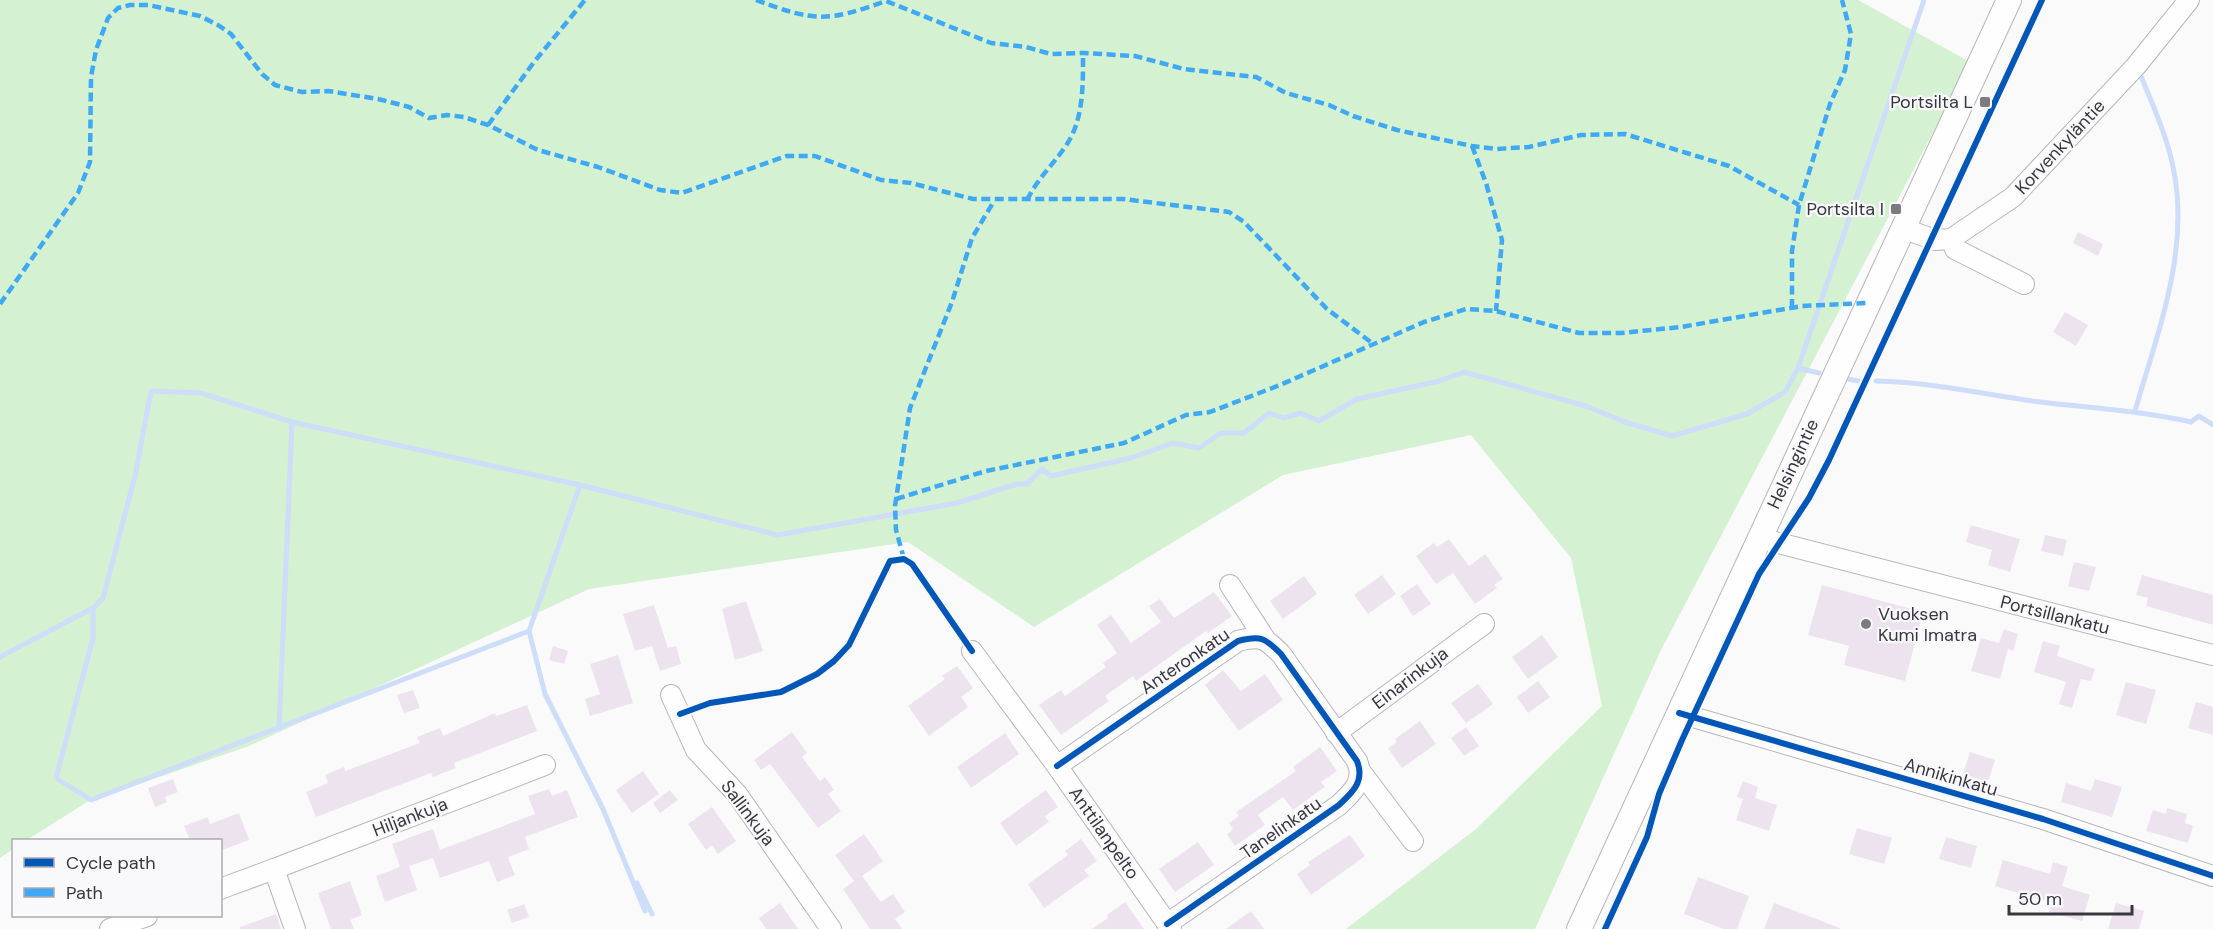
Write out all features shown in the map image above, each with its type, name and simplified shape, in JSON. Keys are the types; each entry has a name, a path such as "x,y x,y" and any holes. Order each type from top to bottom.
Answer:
{"main road":[{"name":"Helsingintie","path":"1579,929 2009,0"}],"street":[{"name":"Korvenkyläntie","path":"1951,239 2013,197 2136,66 2189,0"},
{"path":"1902,228 1935,240 1951,239 1955,249 2024,284"},
{"name":"Portsillankatu","path":"1759,538 2213,655"},
{"path":"1230,585 1265,639 1281,654 1361,772 1413,841"},
{"name":"Einarinkuja","path":"1336,733 1485,624"},
{"name":"Anteronkatu","path":"1057,766 1238,641 1251,638 1265,639"},
{"name":"Anttilanpelto","path":"972,651 1057,766 1169,926"},
{"name":"Sallinkuja","path":"671,695 696,750 736,794 831,929"},
{"name":"Annikinkatu","path":"1678,713 2043,819 2213,876"},
{"name":"Hiljankuja","path":"222,888 545,765"},
{"name":"Tanelinkatu","path":"1169,926 1339,806 1356,789 1361,772"},
{"path":"274,869 295,929"},
{"path":"110,929 142,917"}],"green space":[{"path":"0,0 1858,0 1970,62 1660,652 1535,929 1346,929 1476,829 1602,706 1571,558 1471,435 1283,475 1034,627 908,542 589,589 249,746 87,802 29,839 12,839 12,850 0,858"}],"building":[{"path":"2078,232 2103,244 2098,256 2073,243"},
{"path":"2065,312 2088,325 2076,346 2053,332"},
{"path":"1971,525 2020,539 2010,572 1988,565 1992,550 1966,542"},
{"path":"2045,535 2067,540 2063,556 2041,551"},
{"path":"1449,539 1469,566 1485,554 1503,579 1494,585 1497,588 1475,604 1453,573 1436,584 1416,556 1434,543 1437,547"},
{"path":"2074,562 2096,567 2089,591 2068,586"},
{"path":"1382,575 1396,594 1368,614 1354,595"},
{"path":"2142,575 2213,595 2213,625 2146,606 2148,598 2136,595"},
{"path":"1304,576 1317,594 1283,619 1270,601"},
{"path":"1417,584 1431,604 1413,616 1400,596"},
{"name":"Vuoksen Kumi Imatra","path":"1822,585 1923,612 1905,681 1844,665 1849,646 1808,635"},
{"path":"1214,592 1232,616 1208,633 1206,631 1136,681 1133,676 1105,696 1109,701 1061,735 1039,705 1061,690 1065,696 1106,667 1103,663 1117,653 1097,625 1111,615 1131,643 1161,622 1149,606 1160,599 1174,618"},
{"path":"746,601 763,651 735,660 722,609"},
{"path":"654,605 668,648 676,646 681,664 660,671 652,646 635,651 623,614"},
{"path":"2004,629 2018,634 2013,651 2008,649 2000,679 1971,671 1981,638 1999,643"},
{"path":"1542,635 1558,657 1528,679 1512,657"},
{"path":"2043,641 2060,646 2057,656 2095,669 2091,681 2081,679 2072,708 2059,704 2066,682 2034,672"},
{"path":"553,646 568,651 564,664 549,660"},
{"path":"618,655 633,703 590,716 585,699 600,694 590,664"},
{"path":"957,666 973,688 961,697 968,707 929,736 908,706 945,679 942,676"},
{"path":"1223,670 1241,691 1265,674 1283,700 1239,731 1205,685"},
{"path":"1538,681 1550,697 1528,713 1517,697"},
{"path":"2126,682 2156,690 2146,724 2116,715"},
{"path":"1478,684 1493,704 1466,723 1451,703"},
{"path":"413,690 420,708 404,713 397,695"},
{"path":"2196,702 2213,707 2213,735 2188,728"},
{"path":"527,705 537,731 454,763 456,768 433,777 431,773 316,817 306,792 328,783 325,775 344,767 345,771 420,743 417,737 440,728 443,736 495,713 496,716"},
{"path":"1420,721 1436,744 1402,768 1388,748 1397,742 1395,739"},
{"path":"1466,727 1479,746 1464,756 1451,738"},
{"path":"792,732 807,753 802,757 820,781 825,777 834,790 828,794 841,811 818,828 770,764 761,770 754,760"},
{"path":"1005,733 1019,754 971,788 957,767"},
{"path":"1320,747 1337,771 1321,782 1325,787 1293,810 1283,797 1258,815 1265,825 1235,846 1227,834 1233,829 1229,823 1239,816 1236,812 1296,771 1293,767"},
{"path":"1970,752 1995,760 1988,782 1963,774"},
{"path":"643,771 659,794 632,813 616,790"},
{"path":"173,779 178,792 165,797 167,802 155,807 148,788"},
{"path":"2095,779 2122,787 2112,817 2061,802 2066,783 2091,791"},
{"path":"1743,781 1758,787 1755,798 1777,805 1769,831 1736,820 1743,799 1737,797"},
{"path":"549,789 552,796 567,790 578,817 525,837 529,849 508,857 515,875 497,882 489,861 440,878 433,858 409,866 417,890 385,902 376,876 400,867 392,844 433,829 440,850 535,814 528,796"},
{"path":"670,790 678,800 660,813 653,803"},
{"path":"1046,790 1058,807 1045,816 1049,822 1016,846 1000,823"},
{"path":"712,807 736,841 718,854 712,845 706,850 688,824"},
{"path":"2167,808 2187,814 2185,823 2193,826 2188,843 2146,831 2153,810 2166,814"},
{"path":"239,813 249,840 222,850 222,839 190,839 184,826 208,817 210,824"},
{"path":"1857,828 1892,838 1884,864 1849,854"},
{"path":"864,834 883,861 862,876 881,902 893,894 905,912 895,919 902,929 870,929 843,889 854,881 835,855"},
{"path":"1350,835 1365,856 1311,895 1297,874 1310,865 1308,862"},
{"path":"1946,837 1977,846 1971,868 1939,859"},
{"path":"1081,839 1097,861 1084,870 1089,876 1044,908 1028,884 1068,855 1065,851"},
{"path":"1198,842 1214,865 1175,892 1159,869"},
{"path":"2003,860 2050,874 2053,862 2068,867 2062,886 2090,895 2082,921 2049,912 2052,903 1995,886"},
{"path":"1698,877 1749,896 1737,929 1724,929 1684,914"},
{"path":"350,881 362,915 350,920 354,929 331,929 318,893"},
{"path":"1125,902 1144,929 1092,929 1108,918 1107,915"},
{"path":"780,903 798,929 766,929 759,918"},
{"path":"1774,903 1840,928 1840,929 1764,929"},
{"path":"2116,903 2144,911 2139,929 2108,929"},
{"path":"524,904 529,917 512,923 507,910"},
{"path":"1251,911 1264,929 1226,929"},
{"path":"276,914 281,929 240,929 240,927"}],"waterway":[{"path":"0,657 93,608 103,598 135,476 151,391 201,393 292,422 580,485 778,535 957,503 1017,484 1027,484 1042,469 1051,476 1131,458 1173,443 1199,448 1221,433 1244,433 1269,413 1284,418 1300,413 1319,421 1357,399 1439,381 1464,372 1586,406 1625,422 1672,436 1747,414 1785,392 1798,368 1924,0"},
{"path":"2135,411 2169,291 2178,229 2173,167 2159,121 2141,76"},
{"path":"1798,368 1819,373"},
{"path":"1848,379 1858,381"},
{"path":"1876,381 1938,386 2040,402 2135,412 2191,422 2199,416 2213,425"},
{"path":"279,729 292,422"},
{"path":"580,485 529,631 545,694 603,809 645,911"},
{"path":"93,608 93,638 56,778 91,800 529,631"},
{"path":"637,883 652,914"}],"marked path":[{"path":"488,125 534,62 585,0"},
{"path":"756,0 808,16 821,17 849,13 886,1 991,43 1026,47 1051,54 1135,56 1184,69 1256,77 1286,93 1329,105 1353,116 1397,130 1472,146 1496,149 1529,147 1581,135 1625,134 1729,166 1799,205"},
{"path":"1792,308 1792,251 1799,205 1830,104 1845,70 1851,34 1842,0"},
{"path":"0,304 78,193 90,162 91,77 96,50 108,18 118,8 148,5 200,16 218,25 231,34 262,74 275,85 302,92 328,91 378,99 409,107 429,118 447,115 464,117 488,125 538,150 598,167 660,190 682,193 786,156 815,156 881,180 911,183 973,199 1123,199 1229,212 1244,222 1327,309 1372,343"},
{"path":"1027,200 1065,147 1076,126 1081,102 1083,53"},
{"path":"1472,146 1486,183 1502,240 1496,311"},
{"path":"904,559 896,530 895,506 910,408 952,302 972,238 994,201"},
{"path":"896,499 986,471 1124,443 1186,415 1210,412 1280,385 1424,322 1466,309 1496,311 1579,333 1621,333 1681,327 1802,306 1867,303"}],"cycle path":[{"path":"1605,929 1647,837 1659,794 1682,740 1759,574 1809,498 1829,460 2042,0"},
{"path":"680,714 710,703 781,692 817,674 849,645 890,561 904,559 912,564 972,651"},
{"path":"1057,766 1238,641 1252,638 1266,641 1281,654 1357,761 1359,780 1353,791 1339,805 1167,924"},
{"path":"1679,713 2043,819 2213,876"}],"place":[{"name":"Portsilta L","path":"1985,102"},
{"name":"Portsilta I","path":"1896,209"},
{"name":"Vuoksen Kumi Imatra","path":"1866,624"}]}
